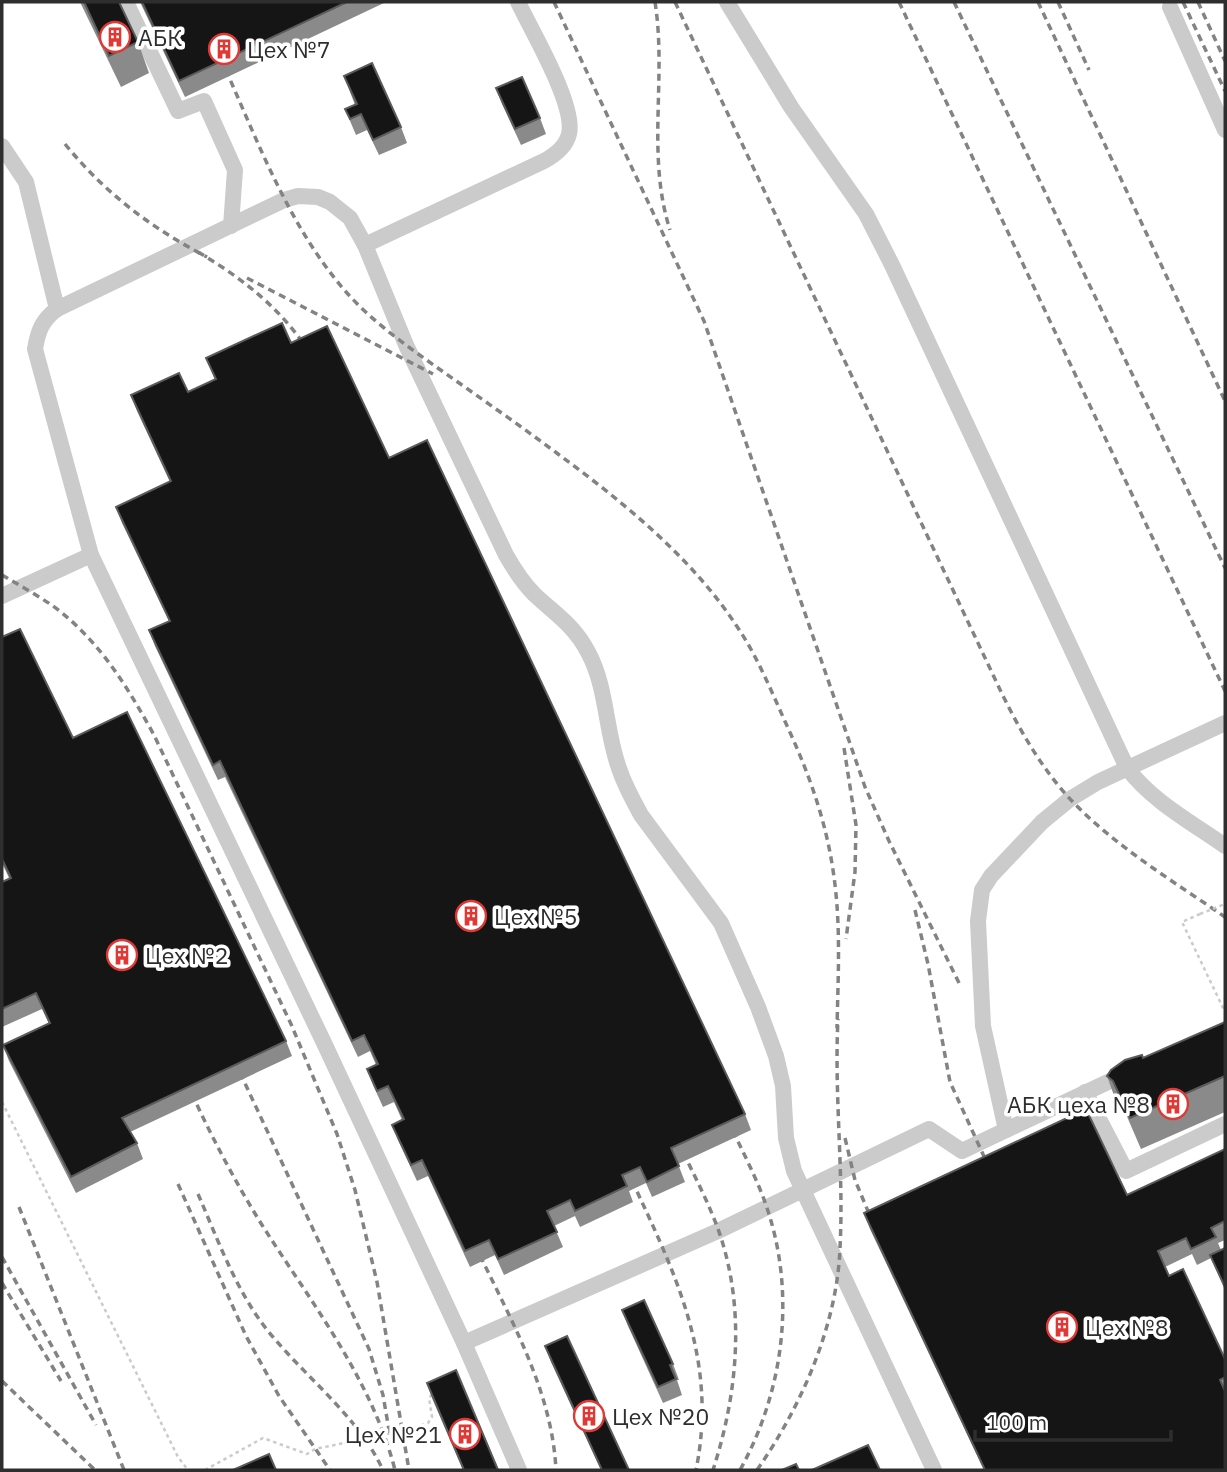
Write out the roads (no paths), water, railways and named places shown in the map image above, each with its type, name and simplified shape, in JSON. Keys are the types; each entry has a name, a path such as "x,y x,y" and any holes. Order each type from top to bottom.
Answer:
{"street":[{"path":"126,2 178,111 204,101 234,170 231,226"},
{"path":"365,245 544,161 563,147 569,135 570,124 565,99 518,2"},
{"path":"727,2 791,107 866,214 1127,768 1156,799 1225,846"},
{"path":"1170,6 1225,130"},
{"path":"2,146 26,182 57,309"},
{"path":"519,1470 464,1343 91,555 35,349 38,333 46,317 57,309 284,200 298,196 318,197 350,218 365,245 406,345 506,555 520,578 576,632 589,653 599,680 619,770 641,815 721,923 776,1056 783,1086 786,1138 794,1171 934,1470"},
{"path":"2,596 91,555"},
{"path":"1006,1130 983,1026 978,920 982,890 991,876 1054,811 1098,782 1225,723"},
{"path":"464,1343 718,1231 929,1129 962,1151 1144,1065"},
{"path":"1085,1092 1126,1171 1225,1124"}],"railway":[{"path":"554,2 704,321 865,787 961,987"},
{"path":"655,2 659,59 659,173 670,230"},
{"path":"675,2 1019,727 1049,773 1089,818 1146,863 1225,917"},
{"path":"899,2 1225,691"},
{"path":"954,2 1225,568"},
{"path":"1038,2 1225,401"},
{"path":"1058,2 1089,70"},
{"path":"1183,2 1225,91"},
{"path":"1198,2 1225,61"},
{"path":"221,59 261,151 291,211 326,267 347,293 400,341 543,443 631,511 698,576 744,637 764,675 803,764 827,838 838,915 837,1028"},
{"path":"65,144 96,178 130,208 207,257"},
{"path":"198,252 261,297 289,324 311,356"},
{"path":"247,278 433,374"},
{"path":"2,575 47,602 69,619 111,665 133,699 154,735 291,1024 337,1134 355,1190 377,1282 409,1470"},
{"path":"844,748 856,825 855,872 846,939"},
{"path":"915,910 950,1082 992,1174"},
{"path":"757,1470 802,1393 814,1365 832,1307 841,1219 838,1019"},
{"path":"235,1062 369,1349 383,1395 390,1436"},
{"path":"187,1083 242,1191 356,1373 385,1437 395,1470"},
{"path":"728,1120 767,1208 776,1241 783,1308 776,1375 755,1440 740,1470"},
{"path":"845,1138 855,1180 875,1228"},
{"path":"678,1142 718,1229 733,1289 733,1380 722,1441 713,1470"},
{"path":"627,1170 675,1279 696,1352 701,1389 702,1429 696,1470"},
{"path":"178,1184 246,1336 279,1396 330,1470"},
{"path":"198,1194 229,1265 257,1316 345,1414 372,1450 383,1470"},
{"path":"19,1207 124,1470"},
{"path":"475,1245 515,1326 538,1382 553,1440 556,1470"},
{"path":"2,1257 96,1425"},
{"path":"2,1283 61,1381"},
{"path":"2,1381 95,1470"}],"place":[{"name":"АБК","path":"115,37"},
{"name":"Цех №7","path":"224,49"},
{"name":"Цех №5","path":"471,916"},
{"name":"Цех №2","path":"122,955"},
{"name":"АБК цеха №8","path":"1173,1104"},
{"name":"Цех №8","path":"1062,1327"},
{"name":"Цех №20","path":"589,1416"},
{"name":"Цех №21","path":"465,1434"}]}
